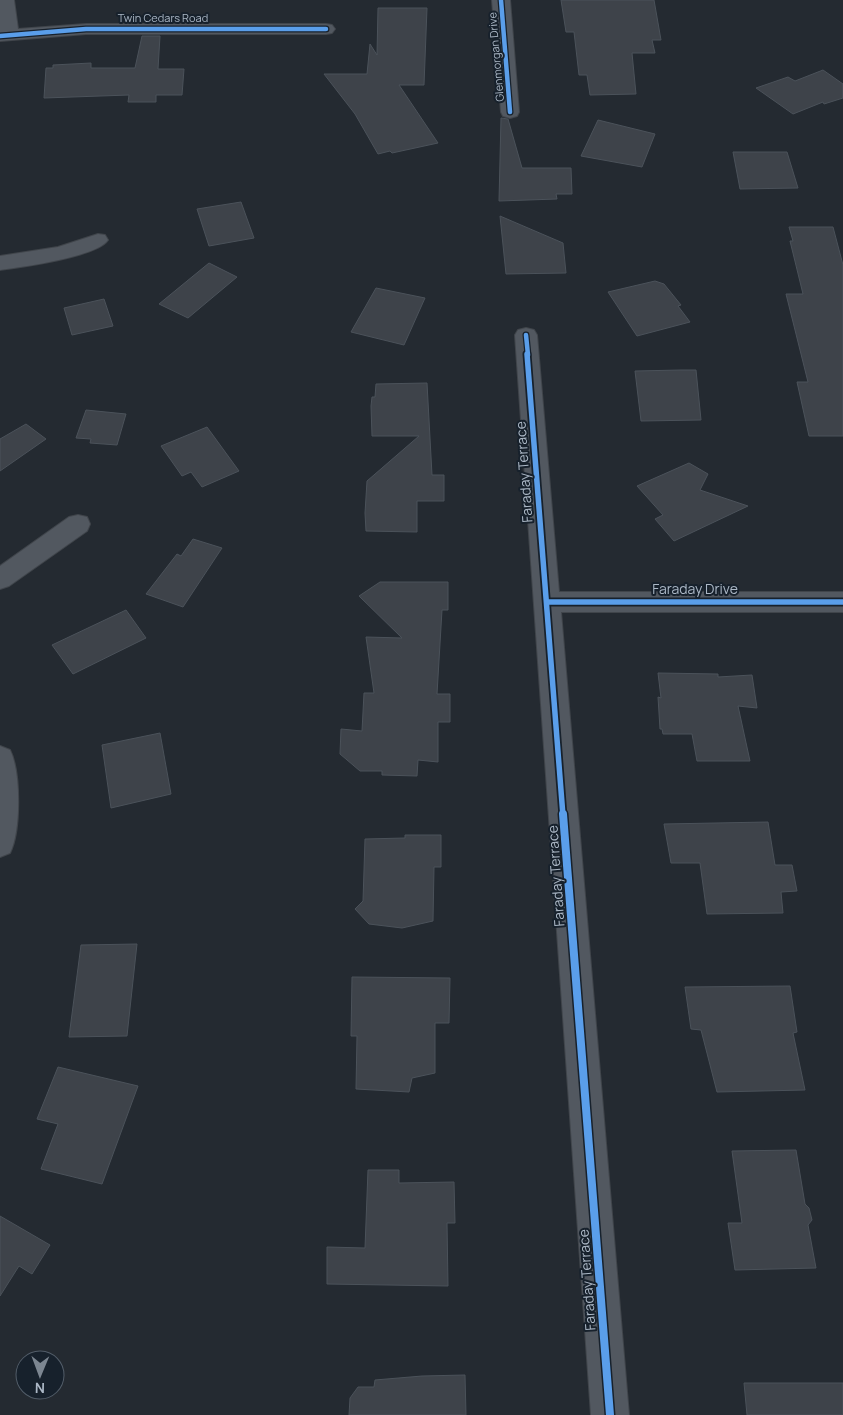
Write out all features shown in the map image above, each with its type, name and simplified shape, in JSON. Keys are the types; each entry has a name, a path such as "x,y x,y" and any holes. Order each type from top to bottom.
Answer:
{"street":[{"path":"5,0 5,35"},
{"name":"Glenmorgan Drive","path":"501,0 510,112"},
{"name":"Twin Cedars Road","path":"5,35 86,29 326,29"},
{"path":"0,263 52,256 72,251 98,240"},
{"name":"Faraday Terrace","path":"526,335 610,1415"},
{"path":"0,579 78,524"},
{"name":"Faraday Drive","path":"547,602 843,602"},
{"path":"0,758 4,806 0,844"}],"building":[{"path":"561,0 654,0 661,40 652,40 655,53 632,53 636,94 590,95 587,75 579,75 574,32 566,32"},
{"path":"378,8 427,8 424,85 399,85 438,143 392,153 390,151 378,154 355,114 324,74 367,74 370,44 377,55"},
{"path":"142,36 160,36 158,69 184,69 182,95 156,95 156,102 128,102 129,95 44,98 46,68 53,68 53,65 91,63 91,68 135,68"},
{"path":"823,70 843,84 843,98 824,104 823,102 793,114 756,88 788,77 795,81"},
{"path":"501,118 508,119 522,168 571,168 572,194 556,194 557,199 499,201"},
{"path":"598,120 655,134 642,167 581,156"},
{"path":"733,152 787,152 798,188 740,189"},
{"path":"241,202 254,238 209,246 197,209"},
{"path":"500,216 563,243 566,273 506,274"},
{"path":"789,227 833,227 843,265 843,436 809,436 797,382 808,382 786,294 803,294 790,241 793,241"},
{"path":"209,263 237,277 188,318 159,304"},
{"path":"655,281 664,284 681,305 678,306 690,322 637,336 608,292"},
{"path":"376,288 425,298 404,345 351,332"},
{"path":"104,299 113,326 72,335 64,308"},
{"path":"696,370 701,420 641,421 635,371"},
{"path":"427,383 432,475 444,475 444,501 417,501 417,532 366,531 367,481 419,436 372,436 371,406 372,397 375,397 376,384"},
{"path":"86,410 126,414 117,445 90,443 91,439 76,438"},
{"path":"26,424 46,439 0,471 0,439"},
{"path":"207,427 239,471 202,487 191,472 182,476 161,446"},
{"path":"689,463 708,474 700,490 748,506 674,541 655,519 663,515 637,486"},
{"path":"193,539 222,548 183,607 146,594 177,554 181,556"},
{"path":"380,582 448,582 448,610 442,610 437,694 450,694 450,722 438,722 438,762 418,760 417,776 382,775 382,771 360,771 340,754 341,729 362,731 364,693 374,693 366,637 402,638 359,596"},
{"path":"126,610 146,638 73,674 52,645"},
{"path":"658,673 718,674 718,677 752,675 757,708 738,706 750,761 697,761 692,734 663,734 662,729 660,729 658,697 661,698"},
{"path":"160,733 171,794 111,808 102,745"},
{"path":"768,822 775,865 792,865 797,891 781,892 783,913 707,914 700,863 671,863 664,824"},
{"path":"405,835 441,835 441,867 434,867 433,921 402,928 369,924 355,909 363,901 365,839 405,838"},
{"path":"137,944 127,1036 69,1037 81,945"},
{"path":"352,977 450,978 449,1023 435,1023 435,1073 412,1078 409,1092 356,1089 357,1036 351,1036"},
{"path":"790,986 797,1032 793,1033 805,1090 717,1092 701,1030 691,1029 685,987"},
{"path":"58,1067 138,1086 102,1184 41,1169 58,1124 37,1119"},
{"path":"796,1150 805,1204 809,1208 812,1220 808,1225 816,1268 735,1270 728,1223 742,1223 732,1151"},
{"path":"368,1170 399,1170 399,1183 454,1182 455,1223 447,1223 448,1286 327,1284 327,1247 365,1248"},
{"path":"0,1216 50,1245 32,1274 19,1266 0,1296"},
{"path":"465,1375 466,1415 349,1415 350,1398 358,1387 374,1387 375,1380"},
{"path":"744,1383 843,1383 843,1415 747,1415"}],"cycle path":[{"path":"501,0 510,112"},
{"path":"0,36 86,29 326,29"},
{"path":"526,335 610,1415"},
{"path":"547,602 843,602"}]}
